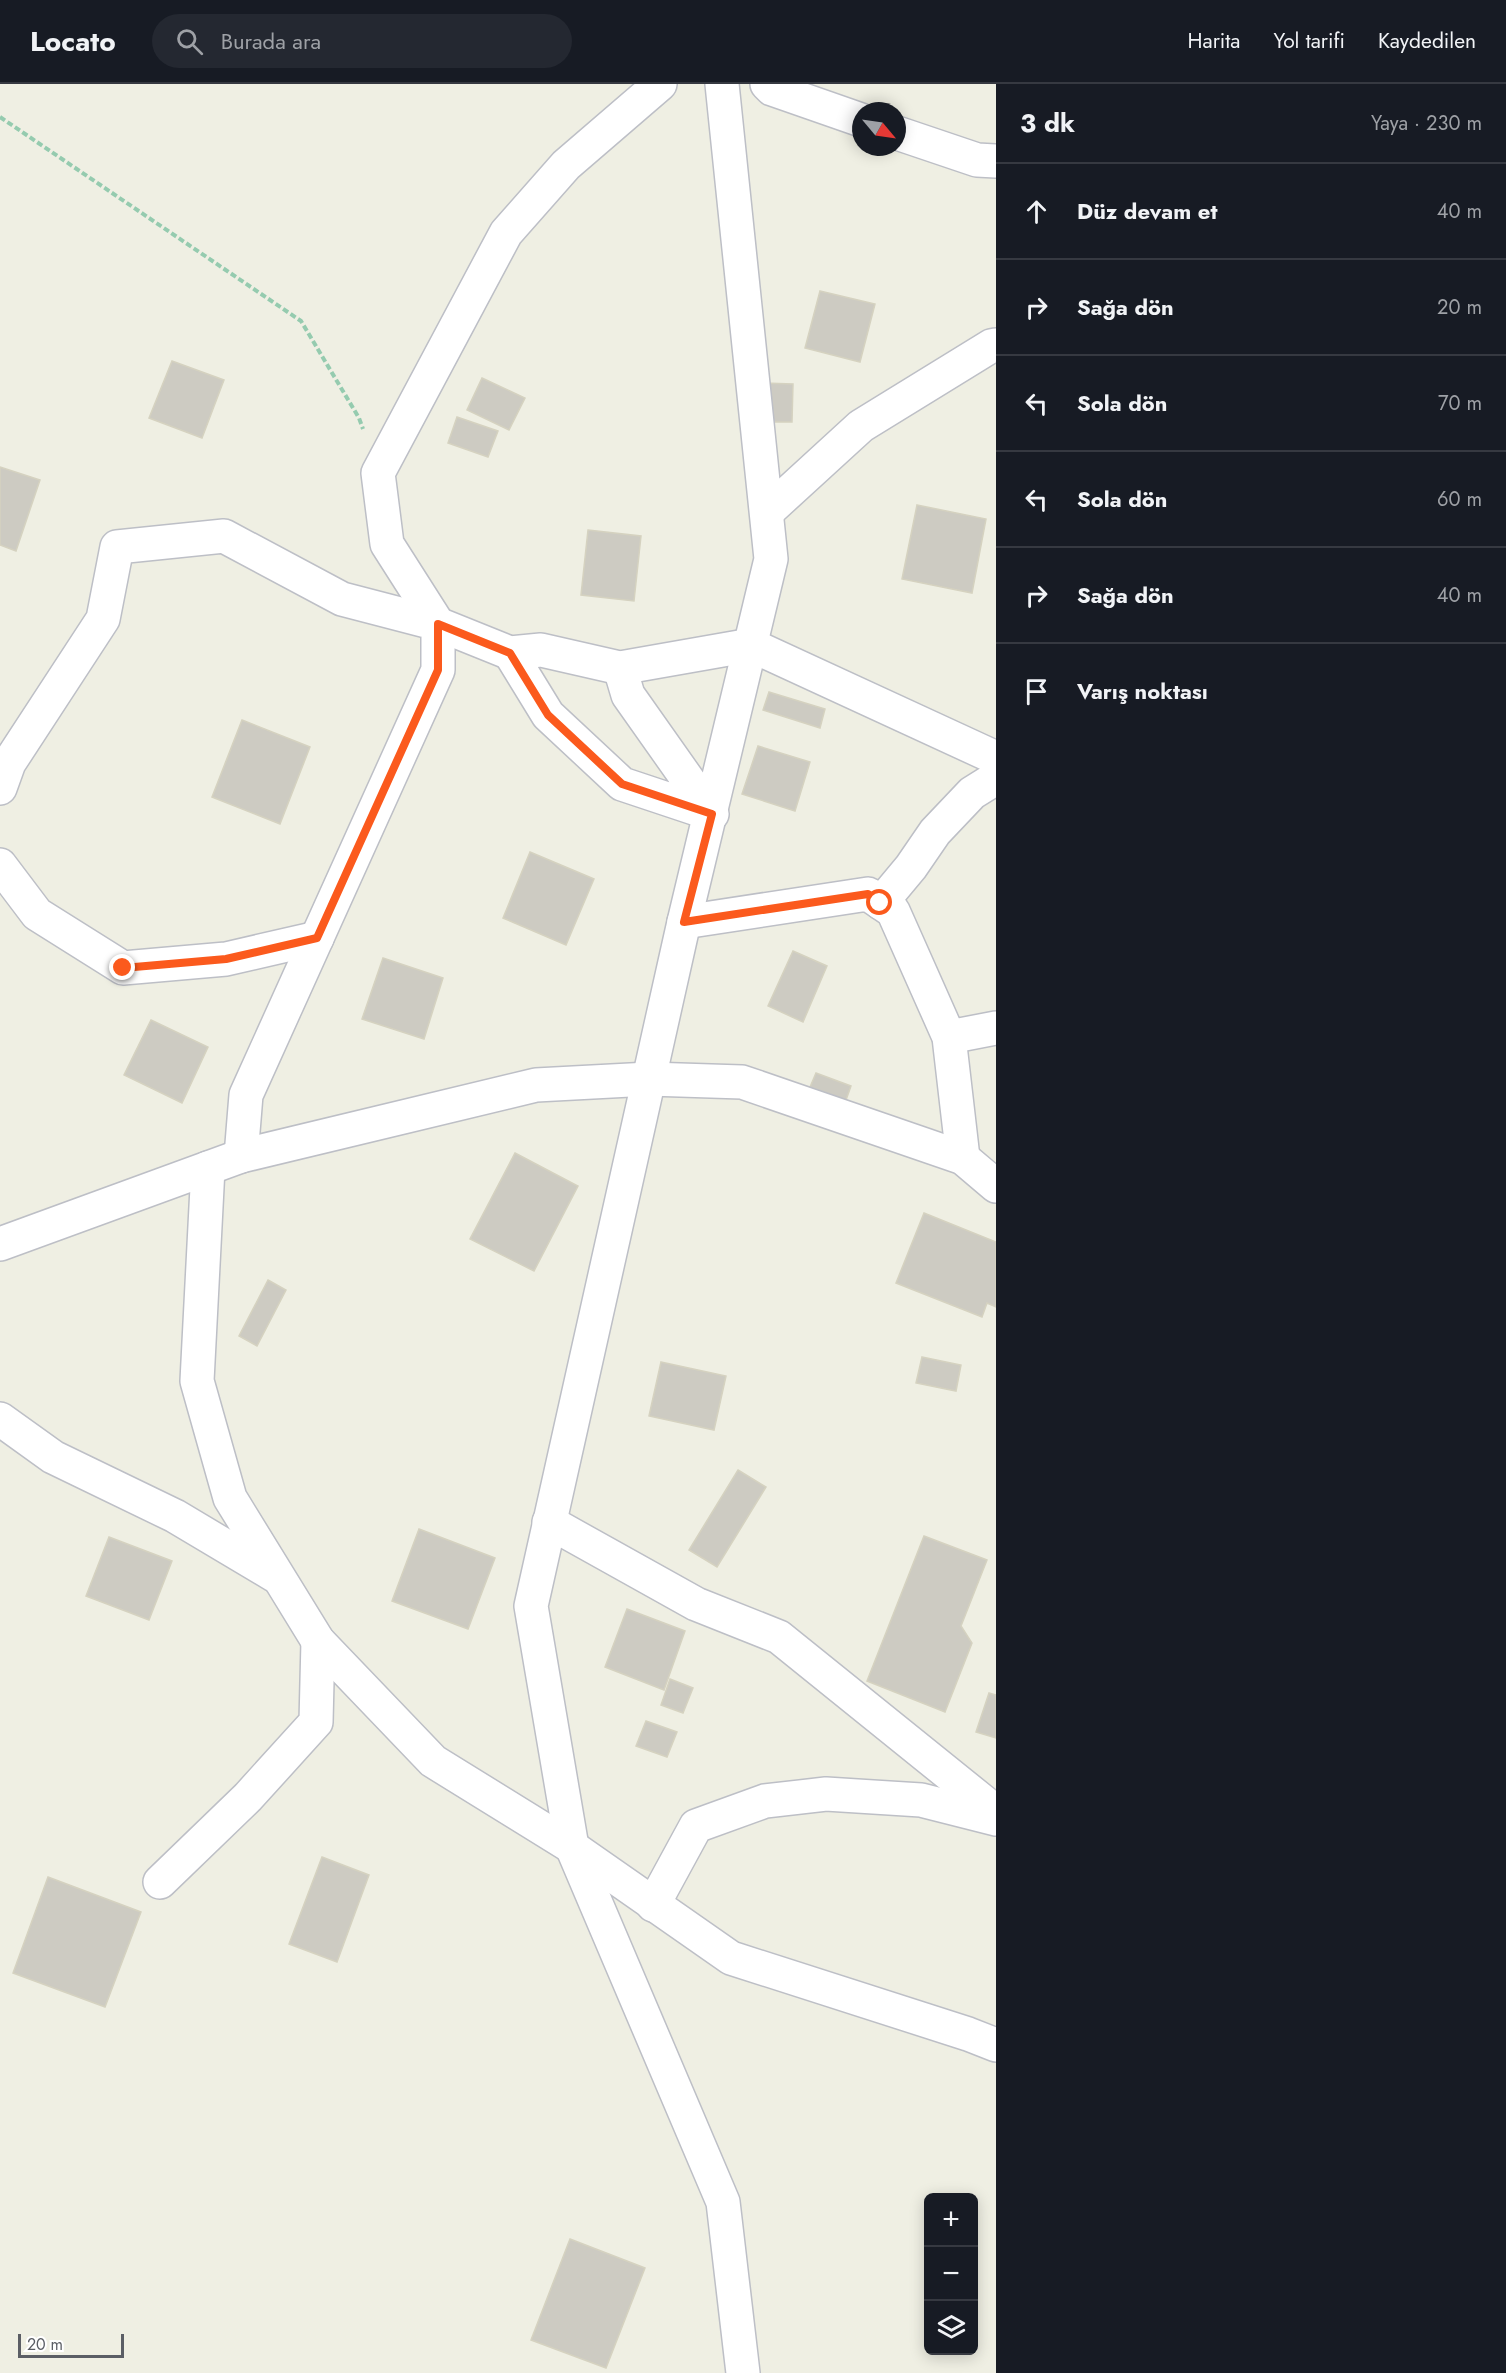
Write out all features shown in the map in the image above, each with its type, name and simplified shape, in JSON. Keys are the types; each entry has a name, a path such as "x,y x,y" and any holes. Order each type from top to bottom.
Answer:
{"street":[{"path":"241,1156 246,1095 438,670 438,624 387,544 378,473 506,232 566,165 660,84"},
{"path":"722,84 771,559 712,814 684,922 531,1606 572,1847 723,2202 743,2373"},
{"path":"767,84 772,89 852,117"},
{"path":"906,136 977,160 996,162"},
{"path":"766,512 861,426 996,345"},
{"path":"0,788 9,763 103,620 117,547 224,536 342,599 438,624 510,653 541,650 621,668 751,645 996,758"},
{"path":"510,653 548,715 622,784 712,814"},
{"path":"621,668 628,695 712,814"},
{"path":"880,903 911,867 935,832 972,793 996,778"},
{"path":"0,865 37,914 123,968 226,959 317,938"},
{"path":"684,922 868,894 893,911 949,1037 963,1158"},
{"path":"949,1037 996,1028"},
{"path":"0,1244 241,1156 536,1085 649,1079 742,1082 963,1158 996,1186"},
{"path":"208,1168 197,1381 230,1498 318,1641 433,1761 572,1847 731,1958 957,2030 996,2045"},
{"path":"0,1419 53,1456 176,1516 279,1577"},
{"path":"549,1522 696,1604 779,1637 996,1812"},
{"path":"160,1882 248,1797 316,1722 318,1641"},
{"path":"653,1905 696,1826 765,1801 826,1794 921,1800 996,1819"}],"path":[{"path":"0,117 301,321 359,418 378,473"}],"building":[{"path":"820,291 875,304 860,362 805,348"},
{"path":"172,361 224,380 202,438 149,418"},
{"path":"482,378 525,398 509,430 467,410"},
{"path":"763,383 793,384 792,422 762,422"},
{"path":"457,417 498,431 488,457 448,443"},
{"path":"0,467 40,480 16,551 0,545"},
{"path":"917,505 986,519 972,593 902,579"},
{"path":"588,530 641,536 634,601 581,595"},
{"path":"769,692 825,709 820,728 763,710"},
{"path":"242,720 310,747 280,824 212,797"},
{"path":"758,746 810,762 795,811 742,794"},
{"path":"530,852 594,879 566,945 503,918"},
{"path":"793,951 827,966 803,1022 768,1006"},
{"path":"383,958 443,978 424,1039 362,1019"},
{"path":"151,1020 208,1047 182,1103 124,1075"},
{"path":"816,1073 851,1086 846,1100 810,1087"},
{"path":"515,1153 578,1186 534,1271 470,1239"},
{"path":"924,1213 996,1242 996,1307 987,1303 982,1317 896,1283"},
{"path":"268,1280 286,1290 257,1346 239,1336"},
{"path":"922,1357 961,1365 956,1391 916,1383"},
{"path":"661,1362 726,1376 714,1430 649,1416"},
{"path":"738,1470 766,1487 717,1567 689,1550"},
{"path":"419,1529 495,1558 468,1629 392,1601"},
{"path":"924,1536 987,1560 961,1626 972,1643 945,1712 867,1681"},
{"path":"109,1537 172,1561 149,1620 86,1596"},
{"path":"627,1609 685,1631 664,1690 605,1667"},
{"path":"670,1679 693,1688 683,1713 661,1705"},
{"path":"989,1693 996,1695 996,1738 976,1732"},
{"path":"646,1721 677,1732 667,1757 636,1746"},
{"path":"322,1857 369,1875 337,1962 289,1944"},
{"path":"48,1877 141,1912 105,2007 13,1973"},
{"path":"570,2239 645,2268 606,2368 531,2340"}],"route":[{"path":"123,968 226,959 317,938 438,670 438,624 510,653 548,715 622,784 712,814 684,922 868,894 880,903"}]}
